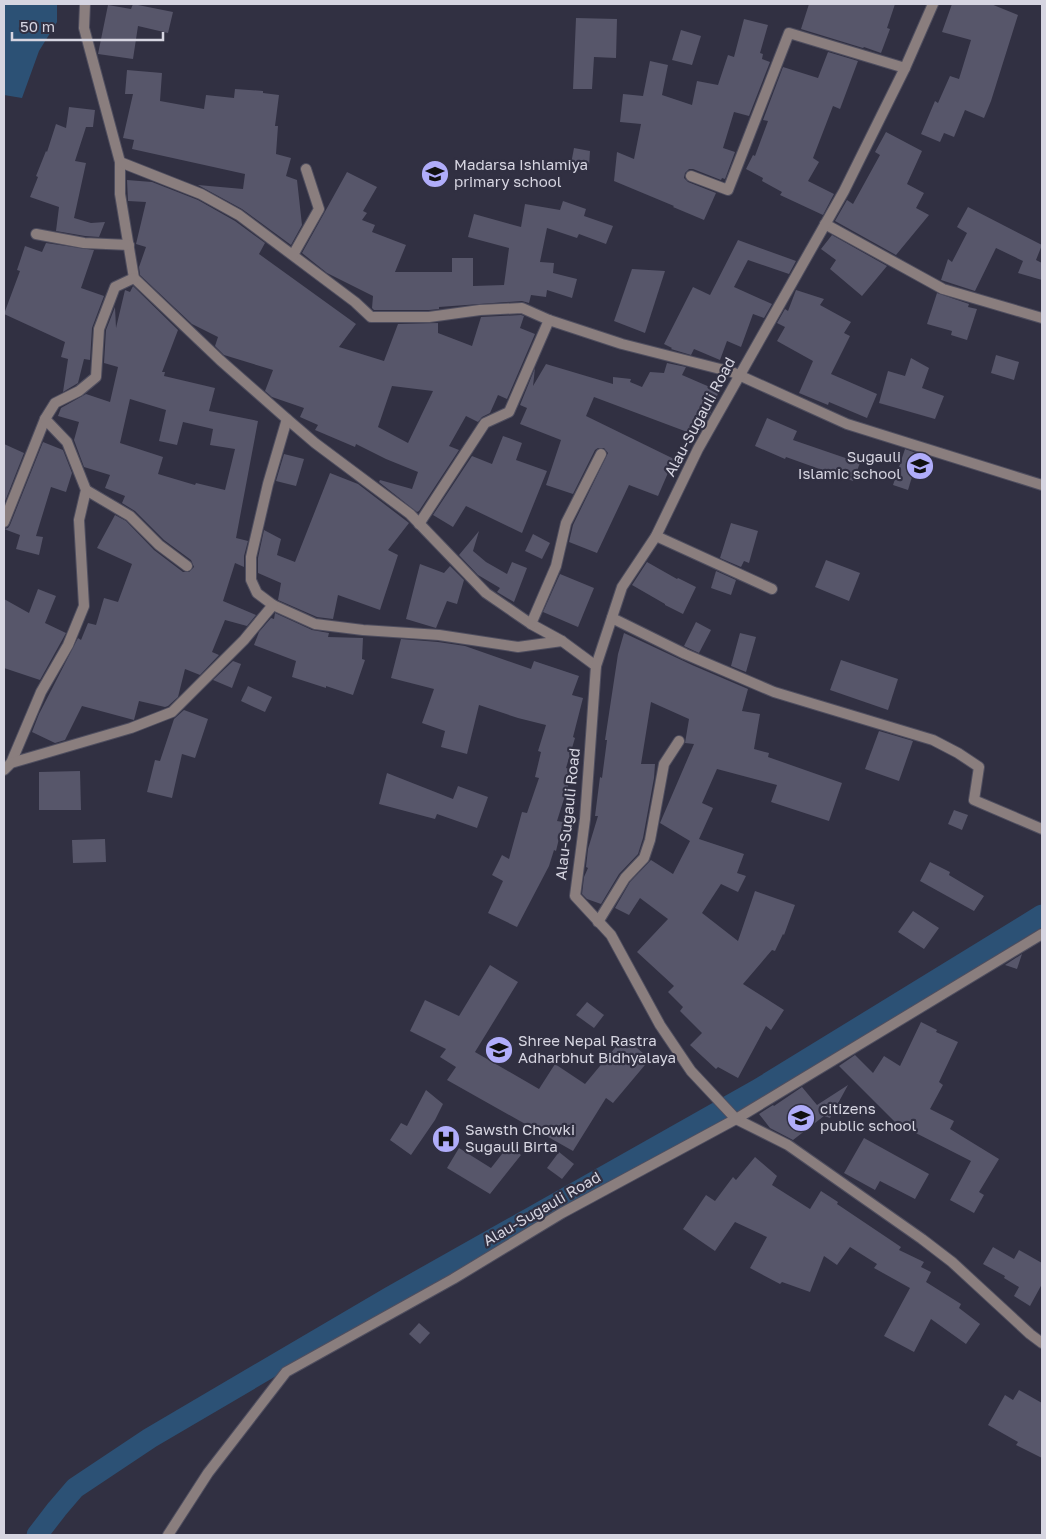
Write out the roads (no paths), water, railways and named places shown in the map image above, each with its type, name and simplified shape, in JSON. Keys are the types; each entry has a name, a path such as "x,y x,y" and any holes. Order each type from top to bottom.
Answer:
{"street":[{"path":"85,4 84,28 120,162 120,194 134,278 220,360 315,443 410,514 486,593 531,624 562,641 596,666"},
{"name":"Alau-Sugauli Road","path":"168,1535 208,1473 286,1372 452,1280 562,1213 732,1116 691,1071 660,1025 611,935 575,896 585,819 596,666 622,587 656,536 698,449 844,191 905,68 933,4"},
{"path":"691,176 728,190 789,33 905,68"},
{"path":"120,162 201,194 239,215 355,302 371,317 429,317 480,310 522,308 549,320 622,344 740,375 847,424 1042,485"},
{"path":"292,256 319,210 306,169"},
{"path":"825,224 858,240 944,289 1042,318"},
{"path":"36,234 84,243 129,245"},
{"path":"4,522 44,419 55,403 79,391 96,378 100,328 115,287 134,278"},
{"path":"419,524 485,423 509,412 549,320"},
{"path":"7,766 41,692 68,645 84,606 79,520 86,490 67,442 44,419"},
{"path":"287,419 268,484 251,556 251,580 257,593 273,605 315,624 363,630 439,635 518,647 562,641"},
{"path":"531,624 556,566 566,523 601,454"},
{"path":"86,490 130,516 159,545 187,566"},
{"path":"656,536 772,589"},
{"path":"7,766 131,728 172,712 244,640 273,605"},
{"path":"612,618 685,654 774,692 933,740 958,753 979,768 974,800 1042,830"},
{"path":"598,922 625,878 644,858 650,840 664,764 679,741"},
{"path":"732,1116 1042,934"},
{"path":"732,1116 788,1145 922,1239 952,1262 1042,1343"}],"water":[{"path":"4,4 57,4 57,22 39,51 22,98 4,95"}],"waterway":[{"path":"37,1535 75,1488 150,1438 390,1297 757,1090 1042,915"}],"place":[{"name":"Madarsa Ishlamiya primary school","path":"435,174"},
{"name":"Sugauli Islamic school","path":"920,466"},
{"name":"Shree Nepal Rastra Adharbhut Bidhyalaya","path":"499,1050"},
{"name":"citizens public school","path":"801,1118"},
{"name":"Sawsth Chowki Sugauli Birta","path":"446,1139"}]}
